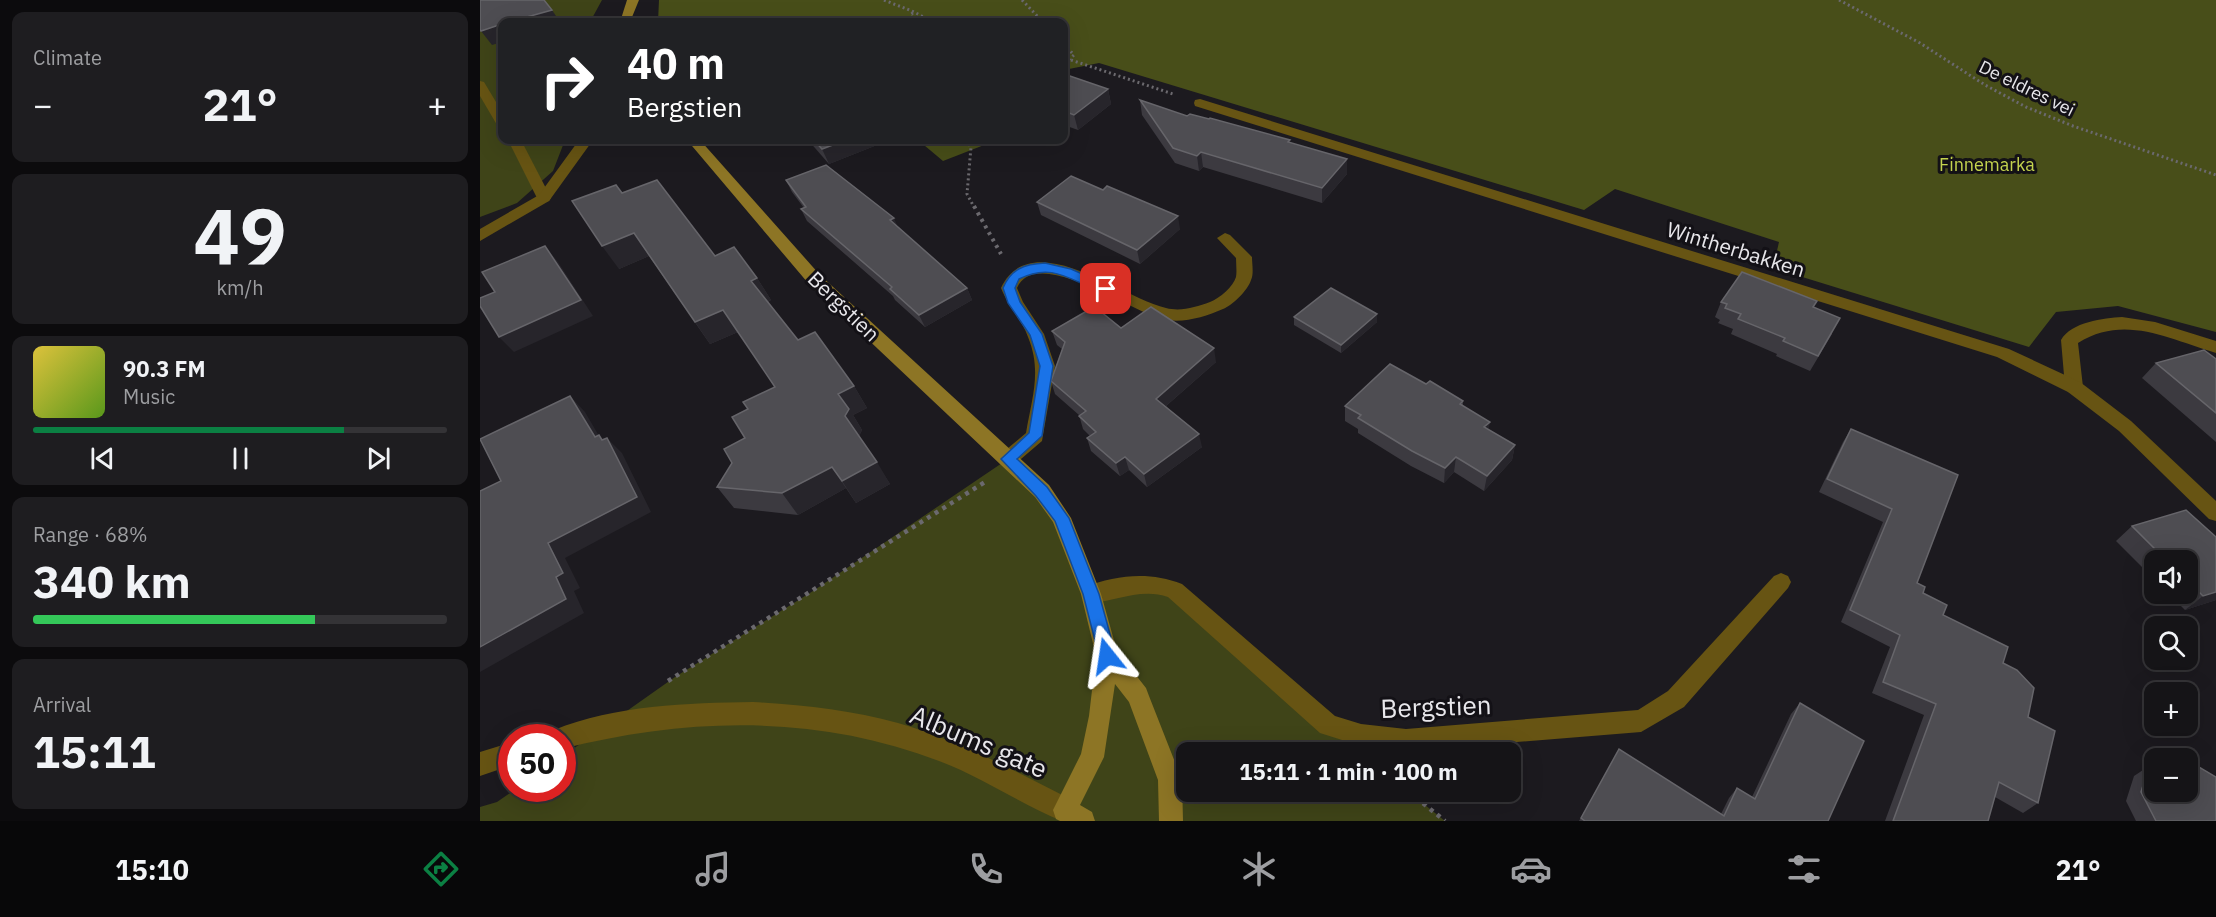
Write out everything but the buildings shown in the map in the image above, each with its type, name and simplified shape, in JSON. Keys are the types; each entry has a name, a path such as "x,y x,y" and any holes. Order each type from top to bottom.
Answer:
{"main road":[{"path":"626,18 633,0"},
{"name":"Bergstien","path":"696,144 813,279 1011,461 1042,491 1061,518 1091,594 1107,656 1100,716 1092,757 1074,815"},
{"name":"Bergstien","path":"1107,656 1138,696 1170,780 1171,821"}],"street":[{"path":"480,85 498,115"},
{"name":"Wintherbakken","path":"1200,103 2003,353 2074,387 2125,426 2216,513"},
{"path":"515,144 544,198"},
{"path":"480,236 544,198 582,144"},
{"path":"1011,461 1035,436 1046,366 1036,334 1014,303 1009,288 1014,277 1032,268 1045,267 1067,272 1164,314 1195,314 1225,302 1245,279 1244,257 1225,238"},
{"path":"2074,387 2068,340 2094,326 2130,323 2180,335 2216,347"},
{"name":"Bergstien","path":"1091,594 1141,582 1159,583 1175,590 1328,725 1361,735 1406,740 1641,721 1676,699 1781,582"},
{"name":"Albums gate","path":"576,734 681,715 763,714 821,720 876,729 940,750 1014,783 1074,815"},
{"path":"480,764 498,758"}],"path":[{"path":"884,0 913,13 919,13 925,18"},
{"path":"1022,0 1039,18"},
{"name":"De eldres vei","path":"1839,0 1920,44 2025,106 2076,127 2178,160 2216,175"},
{"path":"912,18 910,15 913,13"},
{"path":"1068,48 1074,55 1068,62"},
{"path":"1071,60 1200,103"},
{"path":"969,144 971,147 967,194 1014,277"},
{"path":"660,686 1011,461"},
{"path":"1421,802 1445,821"}],"green space":[{"path":"480,0 602,0 592,18 498,18 498,144 563,144 553,171 517,203 480,217"},
{"name":"Finnemarka","path":"659,0 2216,0 2216,332 2118,306 2056,312 2029,347 1773,268 1779,242 1615,189 1584,210 1099,63 1068,69 1068,18 658,18"},
{"path":"923,144 987,144 943,161"},
{"path":"1008,459 1042,491 1091,594 1159,583 1349,742 1176,742 1176,802 1421,802 1445,821 480,821 480,807 498,801 576,802 576,747 675,677 813,591"}],"route":[{"path":"1106,289 1067,272 1045,267 1032,268 1014,277 1009,288 1014,303 1036,334 1046,366 1035,436 1008,459 1042,491 1061,518 1091,594 1107,656"}]}
